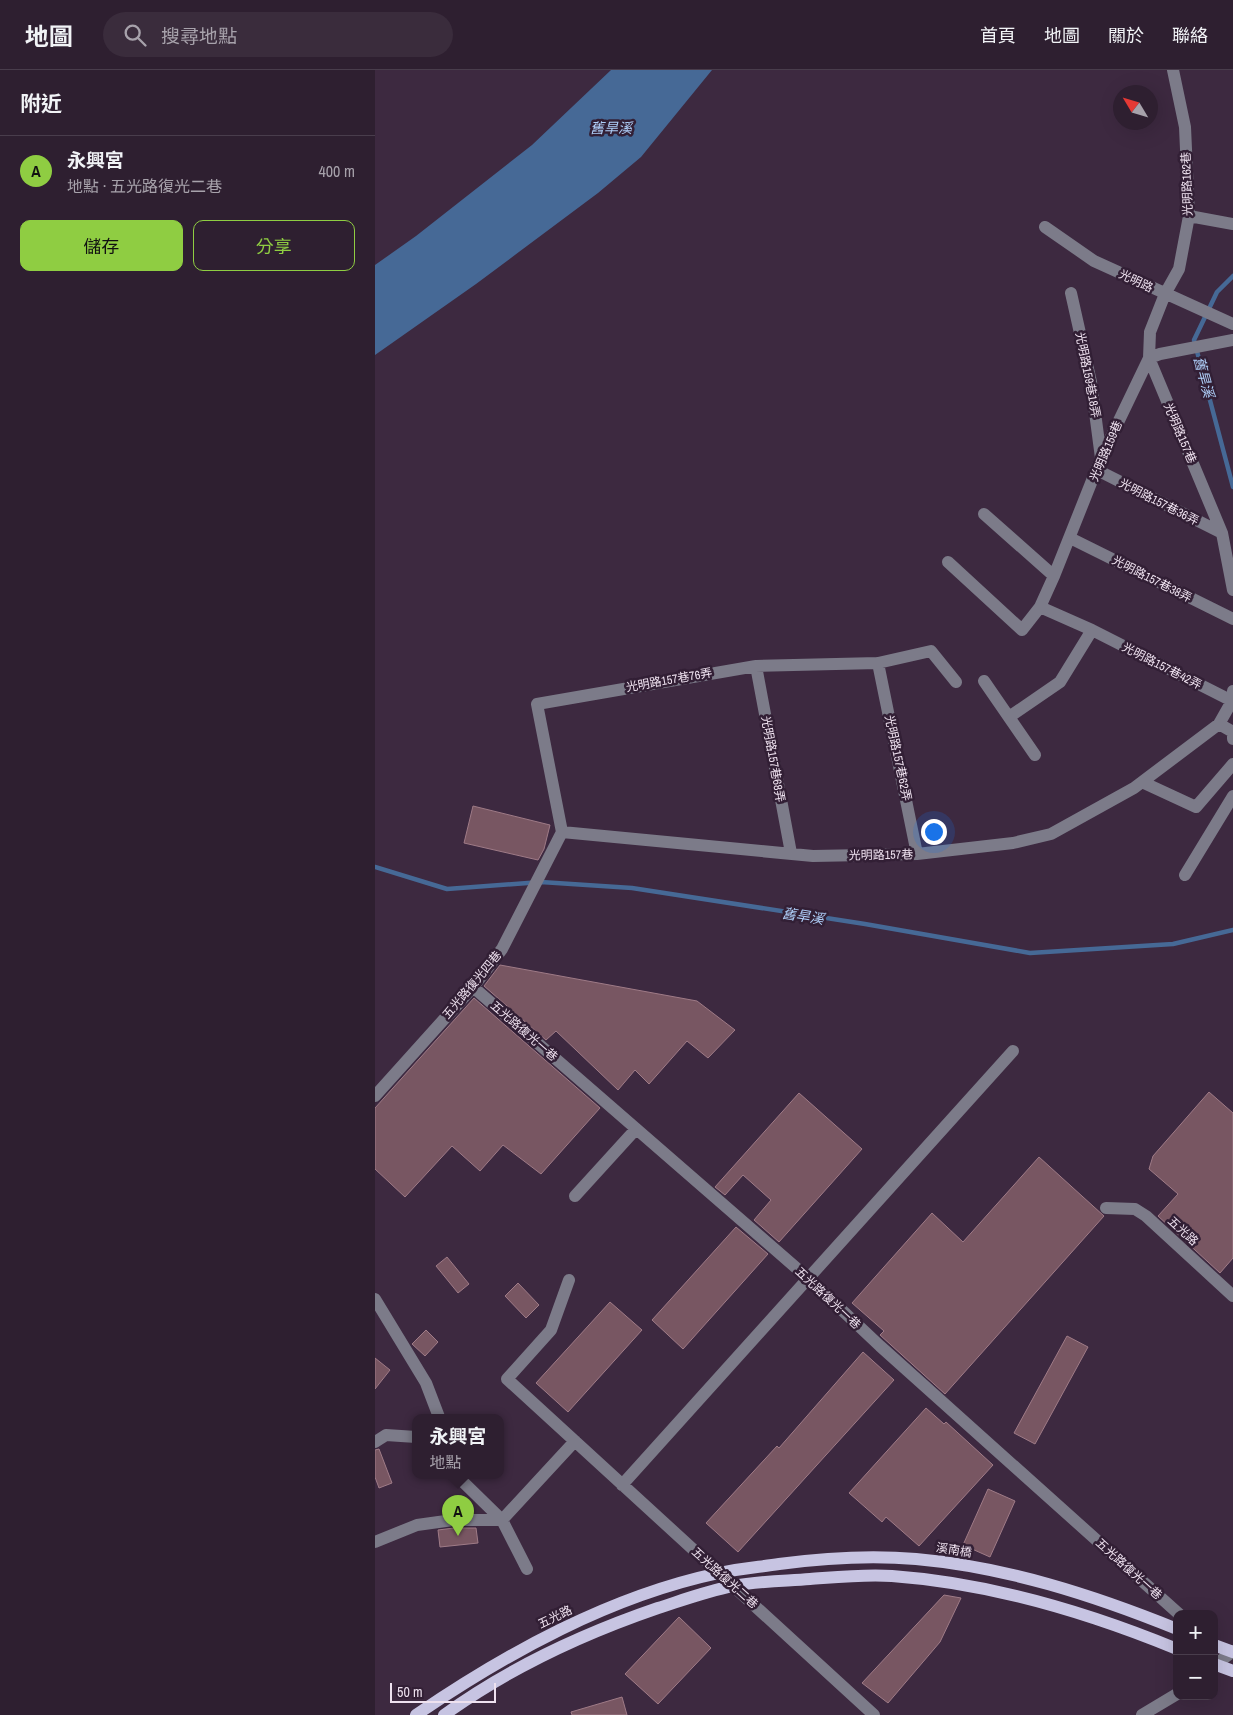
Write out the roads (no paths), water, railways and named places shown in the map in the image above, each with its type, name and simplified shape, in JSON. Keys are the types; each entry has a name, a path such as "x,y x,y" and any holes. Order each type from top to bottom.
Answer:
{"main road":[{"name":"溪南橋","path":"719,1573 825,1558 931,1561 1036,1580 1083,1594 1173,1628"},
{"name":"五光路","path":"416,1715 513,1654 577,1621 653,1592 719,1573"},
{"path":"444,1715 476,1692 522,1665 600,1630 691,1597 734,1586 839,1577 891,1576 959,1585 1041,1603 1128,1629 1173,1647"},
{"path":"1218,1647 1231,1653"},
{"path":"1218,1666 1233,1671"}],"street":[{"name":"光明路162巷","path":"1165,294 1179,269 1189,216 1185,127 1173,70"},
{"path":"1189,216 1233,224"},
{"name":"光明路","path":"1045,227 1093,261 1228,322"},
{"name":"光明路159巷18弄","path":"1071,293 1091,382 1101,458"},
{"name":"光明路159巷","path":"948,562 1021,630 1040,607 1071,538 1101,458 1155,356 1150,332 1165,294"},
{"path":"1155,356 1233,340"},
{"name":"光明路157巷","path":"1155,356 1221,533 1233,590"},
{"name":"光明路157巷36弄","path":"1097,470 1221,533"},
{"path":"984,514 1055,576"},
{"name":"光明路157巷38弄","path":"1071,538 1233,619"},
{"name":"光明路157巷42弄","path":"1040,607 1232,696"},
{"path":"1009,717 1059,682 1092,630"},
{"name":"光明路157巷76弄","path":"562,832 537,704 756,666 878,663 931,651 956,682"},
{"name":"光明路157巷62弄","path":"878,663 917,854"},
{"name":"光明路157巷68弄","path":"756,666 791,852"},
{"path":"984,681 1035,755"},
{"name":"光明路157巷","path":"562,832 791,852 813,856 917,854 1013,843 1051,834 1142,782 1219,724 1232,696"},
{"path":"1219,724 1233,732 1233,739"},
{"path":"1142,782 1196,807 1233,764"},
{"path":"1185,875 1233,796"},
{"name":"五光路復光四巷","path":"375,1096 473,987 503,949 562,832"},
{"name":"五光路復光一巷","path":"473,987 809,1279 887,1353 1175,1610"},
{"path":"622,1485 1013,1051"},
{"path":"575,1196 637,1129"},
{"name":"五光路","path":"1106,1208 1135,1209 1147,1216 1233,1296"},
{"name":"五光路復光二巷","path":"569,1280 551,1330 507,1378 874,1715"},
{"path":"376,1302 426,1383 438,1414"},
{"path":"375,1442 387,1435 412,1437"},
{"path":"375,1542 417,1525 453,1520 501,1520 575,1441"},
{"path":"460,1479 501,1520 527,1569"},
{"path":"1218,1662 1231,1653"},
{"path":"1142,1715 1173,1696"}],"water":[{"name":"舊旱溪","path":"611,70 712,70 641,157 598,193 476,284 375,355 375,265 416,236 532,145"}],"waterway":[{"name":"舊旱溪","path":"1233,276 1217,292 1194,340 1233,487"},
{"name":"舊旱溪","path":"375,867 447,889 541,882 632,888 865,924 1030,953 1173,944 1233,930"}],"place":[{"name":"永興宮","path":"458,1536"}]}
